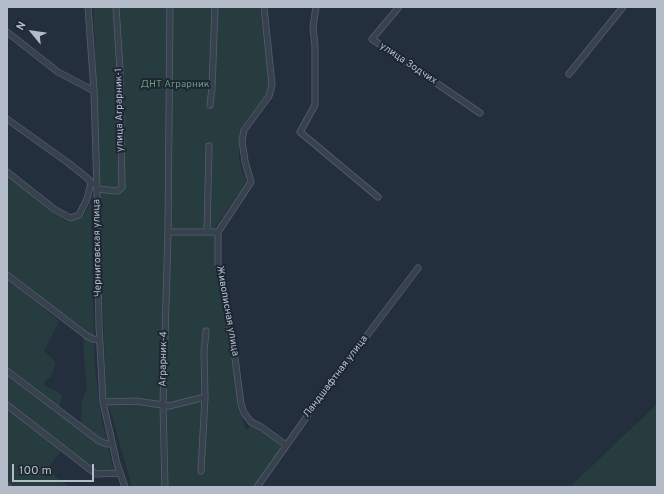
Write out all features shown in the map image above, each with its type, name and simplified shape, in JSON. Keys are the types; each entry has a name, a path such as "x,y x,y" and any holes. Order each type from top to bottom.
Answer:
{"street":[{"name":"Черниговская улица","path":"88,7 94,91 99,340 103,402 112,444 125,487"},
{"name":"улица Аграрник-1","path":"97,189 118,191 122,187 120,70 116,7"},
{"name":"Аграрник-4","path":"165,487 163,406 168,232 170,7"},
{"path":"210,105 215,7"},
{"path":"168,232 218,232 251,182 245,161 242,142 244,130 269,96 272,85 264,7"},
{"path":"316,7 313,26 315,46 315,105 300,132 378,197"},
{"name":"улица Зодчих","path":"399,7 372,39 480,113"},
{"path":"569,74 623,7"},
{"path":"7,32 58,72 94,91"},
{"path":"7,119 67,162 86,177 97,189"},
{"path":"207,232 209,146"},
{"path":"7,172 54,209 70,218 79,215 87,199 91,183"},
{"name":"Живописная улица","path":"218,232 218,266 235,358 241,404 244,413 251,422 261,427 286,445"},
{"name":"Ландшафтная улица","path":"256,487 322,395 418,268"},
{"path":"7,275 87,336 93,340 99,340"},
{"path":"201,471 205,397 204,352 206,331"},
{"path":"7,371 99,441 112,444"},
{"path":"103,402 136,401 169,406 205,397"},
{"path":"7,405 96,474 120,473"}],"green space":[{"name":"ДНТ Аграрник","path":"93,7 260,7 269,85 266,94 241,127 239,137 239,158 246,182 215,228 218,274 230,335 239,411 246,430 252,426 264,432 280,446 280,453 253,487 132,487 106,395"},
{"path":"7,176 67,222 83,216 91,204 94,335 87,334 7,271"},
{"path":"7,278 59,321 44,351 56,362 51,377 44,381 45,386 62,395 60,405 57,406 7,368"},
{"path":"83,336 94,344 95,370 100,408 107,440 100,439 81,424 82,401 87,388"},
{"path":"7,375 98,444 108,448 114,471 104,472 88,466 7,403"},
{"path":"657,404 657,487 570,487"},
{"path":"7,407 62,450 47,469 69,487 7,487"}]}
